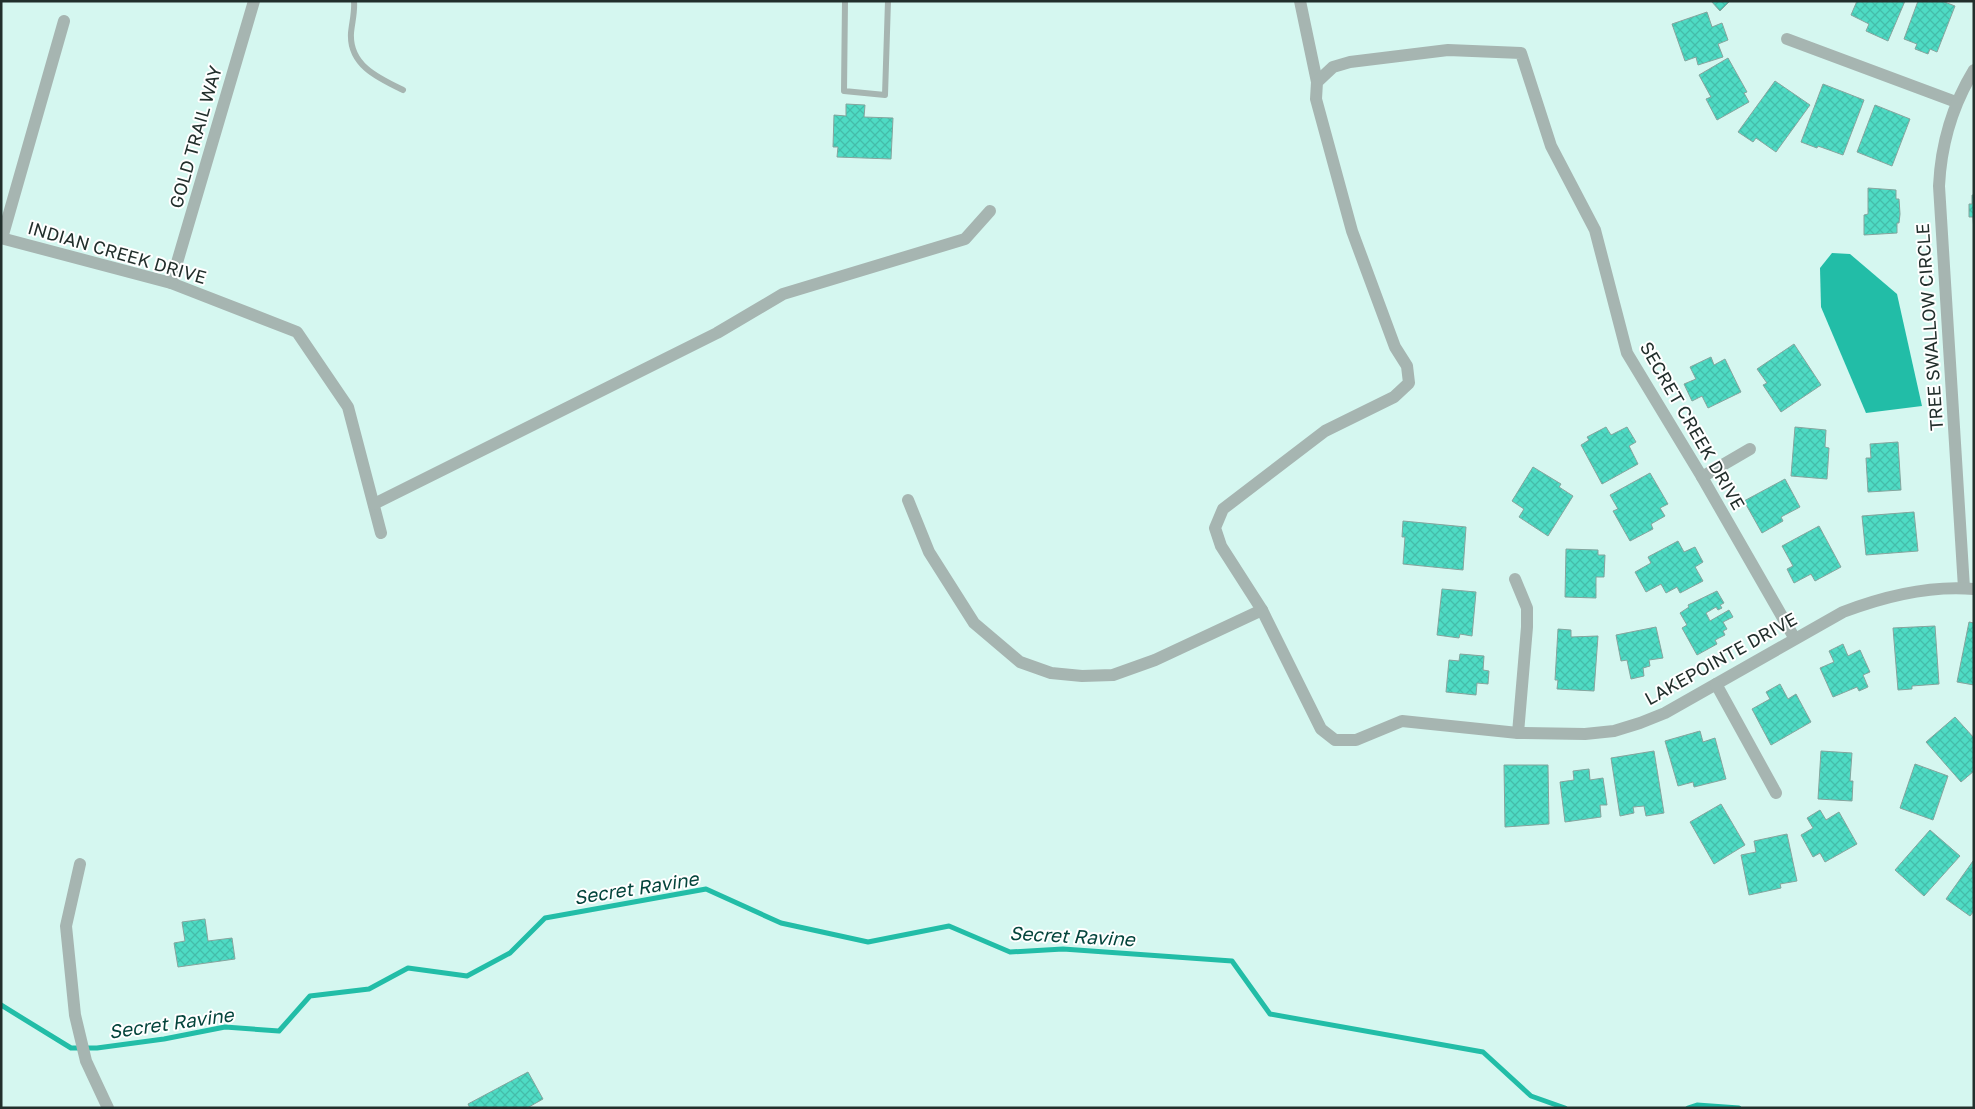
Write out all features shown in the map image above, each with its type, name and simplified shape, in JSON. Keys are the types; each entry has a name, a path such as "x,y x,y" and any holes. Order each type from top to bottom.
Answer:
{"street":[{"name":"GOLD TRAIL WAY","path":"171,283 254,1"},
{"path":"908,500 929,552 974,623 1020,662 1051,673 1113,676 1155,660 1262,610 1220,546 1215,528 1224,509 1325,432 1394,397 1409,383 1407,366 1395,347 1352,231 1316,100 1317,82 1300,1"},
{"path":"1,238 64,21"},
{"path":"1787,39 1956,102"},
{"name":"SECRET CREEK DRIVE","path":"1317,82 1333,67 1350,62 1448,50 1521,53 1551,146 1595,230 1627,353 1702,477 1795,639"},
{"name":"TREE SWALLOW CIRCLE","path":"1969,589 1939,186 1944,145 1956,102 1974,70"},
{"path":"374,504 717,333 782,294 965,239 990,211"},
{"name":"INDIAN CREEK DRIVE","path":"1,238 171,283 297,332 348,407 381,533"},
{"path":"1702,477 1750,449"},
{"path":"1515,578 1526,608 1527,627 1518,733"},
{"name":"LAKEPOINTE DRIVE","path":"1262,610 1321,729 1335,740 1356,740 1402,721 1518,733 1585,734 1614,731 1665,713 1843,612 1888,596 1969,589"},
{"path":"1716,684 1776,793"},
{"path":"80,864 66,926 75,1015 86,1061 108,1108"}],"lane":[{"path":"354,1 351,34 356,57 375,76 403,90"},
{"path":"845,1 844,90 885,95 888,1"}],"shaded area":[{"path":"1832,253 1850,254 1897,294 1922,406 1866,413 1821,307 1820,268"}],"building":[{"path":"1711,1 1730,1 1720,11"},
{"path":"1857,1 1905,1 1888,41 1866,31 1869,24 1851,15"},
{"path":"1918,1 1942,1 1955,6 1937,52 1930,49 1928,54 1915,49 1917,44 1904,39"},
{"path":"1707,12 1712,27 1722,23 1728,40 1718,44 1723,57 1698,65 1696,57 1685,61 1672,24"},
{"path":"1728,58 1747,92 1744,93 1749,102 1717,120 1706,99 1711,97 1699,75"},
{"path":"1775,81 1810,105 1776,152 1756,138 1753,142 1738,132"},
{"path":"1823,84 1864,100 1843,155 1801,142"},
{"path":"846,104 865,105 864,117 893,118 891,159 837,157 838,147 833,147 834,115 846,116"},
{"path":"1875,105 1910,119 1892,166 1857,152"},
{"path":"1868,188 1896,190 1900,214 1899,223 1897,223 1897,233 1864,235 1864,215 1868,214"},
{"path":"1972,195 1974,195 1974,232 1973,217 1969,217 1969,204 1972,204"},
{"path":"1794,344 1821,385 1781,412 1763,385 1767,383 1757,369"},
{"path":"1711,357 1714,365 1725,359 1741,392 1708,408 1702,396 1692,401 1684,384 1696,379 1690,367"},
{"path":"1606,427 1611,435 1627,427 1636,442 1629,446 1638,464 1602,484 1581,445 1589,440 1587,437"},
{"path":"1795,427 1826,430 1825,447 1829,448 1827,479 1791,476"},
{"path":"1898,442 1901,490 1868,492 1866,458 1871,458 1870,444"},
{"path":"1533,467 1561,484 1559,487 1573,496 1548,536 1519,517 1524,509 1512,501"},
{"path":"1650,473 1668,504 1660,508 1665,516 1651,524 1653,529 1630,541 1613,511 1618,509 1610,495"},
{"path":"1785,479 1800,507 1781,517 1783,521 1762,533 1744,501"},
{"path":"1914,512 1918,551 1866,555 1862,516"},
{"path":"1403,521 1466,527 1463,570 1403,564 1405,537 1402,537"},
{"path":"1819,526 1841,567 1815,581 1811,574 1794,583 1787,569 1793,566 1782,546"},
{"path":"1678,541 1684,552 1695,547 1703,562 1695,567 1703,581 1680,593 1677,587 1666,593 1661,584 1646,592 1635,572 1651,563 1648,557"},
{"path":"1566,549 1598,550 1598,555 1605,555 1604,577 1596,577 1596,598 1565,597"},
{"path":"1442,589 1476,592 1472,636 1460,634 1459,638 1437,635"},
{"path":"1717,591 1724,603 1720,605 1722,608 1718,610 1716,607 1706,613 1710,621 1729,610 1733,617 1723,622 1727,629 1723,631 1725,635 1715,640 1717,644 1697,655 1682,628 1687,625 1680,613 1689,607 1688,605"},
{"path":"1969,622 1974,623 1974,685 1957,682"},
{"path":"1935,626 1939,684 1912,686 1912,689 1898,690 1893,628"},
{"path":"1656,627 1663,658 1649,660 1650,666 1643,668 1644,676 1631,679 1627,660 1621,661 1616,635"},
{"path":"1558,629 1571,630 1571,637 1598,636 1594,691 1557,689 1558,680 1555,680"},
{"path":"1843,644 1848,656 1860,650 1870,672 1863,675 1868,687 1859,691 1857,687 1833,697 1820,668 1834,662 1829,651"},
{"path":"1460,654 1484,656 1483,670 1489,671 1488,684 1477,683 1476,695 1446,692 1449,660 1459,661"},
{"path":"1780,684 1788,699 1796,694 1811,722 1771,745 1752,709 1770,699 1766,692"},
{"path":"1955,717 1974,738 1974,771 1961,782 1926,742"},
{"path":"1700,731 1703,742 1715,738 1726,779 1694,787 1693,782 1678,786 1665,741"},
{"path":"1654,751 1664,813 1646,816 1644,806 1633,807 1634,813 1620,816 1611,758"},
{"path":"1821,751 1852,753 1850,781 1853,781 1852,801 1818,799"},
{"path":"1915,764 1948,776 1933,820 1900,808"},
{"path":"1504,765 1548,765 1549,824 1505,827"},
{"path":"1589,769 1590,780 1603,778 1607,805 1600,805 1601,817 1565,822 1560,782 1574,780 1573,771"},
{"path":"1721,804 1745,845 1714,864 1690,822"},
{"path":"1820,810 1826,820 1839,812 1857,844 1825,862 1820,853 1813,857 1801,835 1813,828 1807,818"},
{"path":"1930,830 1960,856 1924,896 1895,870"},
{"path":"1787,834 1797,881 1780,884 1781,888 1749,895 1741,855 1756,852 1754,841"},
{"path":"1973,861 1974,911 1970,916 1946,899"},
{"path":"205,919 208,941 232,938 235,959 178,967 174,943 185,941 182,922"},
{"path":"528,1072 543,1099 527,1108 470,1108 468,1104"}],"waterway":[{"name":"Secret Ravine","path":"1,1005 71,1048 97,1048 164,1039 225,1027 279,1031 310,996 369,989 408,968 467,976 510,953 545,918 706,889 781,923 868,942 949,926 1010,952 1063,949 1232,961 1270,1014 1483,1052 1531,1096 1565,1108"},
{"name":"Secret Ravine","path":"1688,1108 1697,1105 1739,1108"}]}
